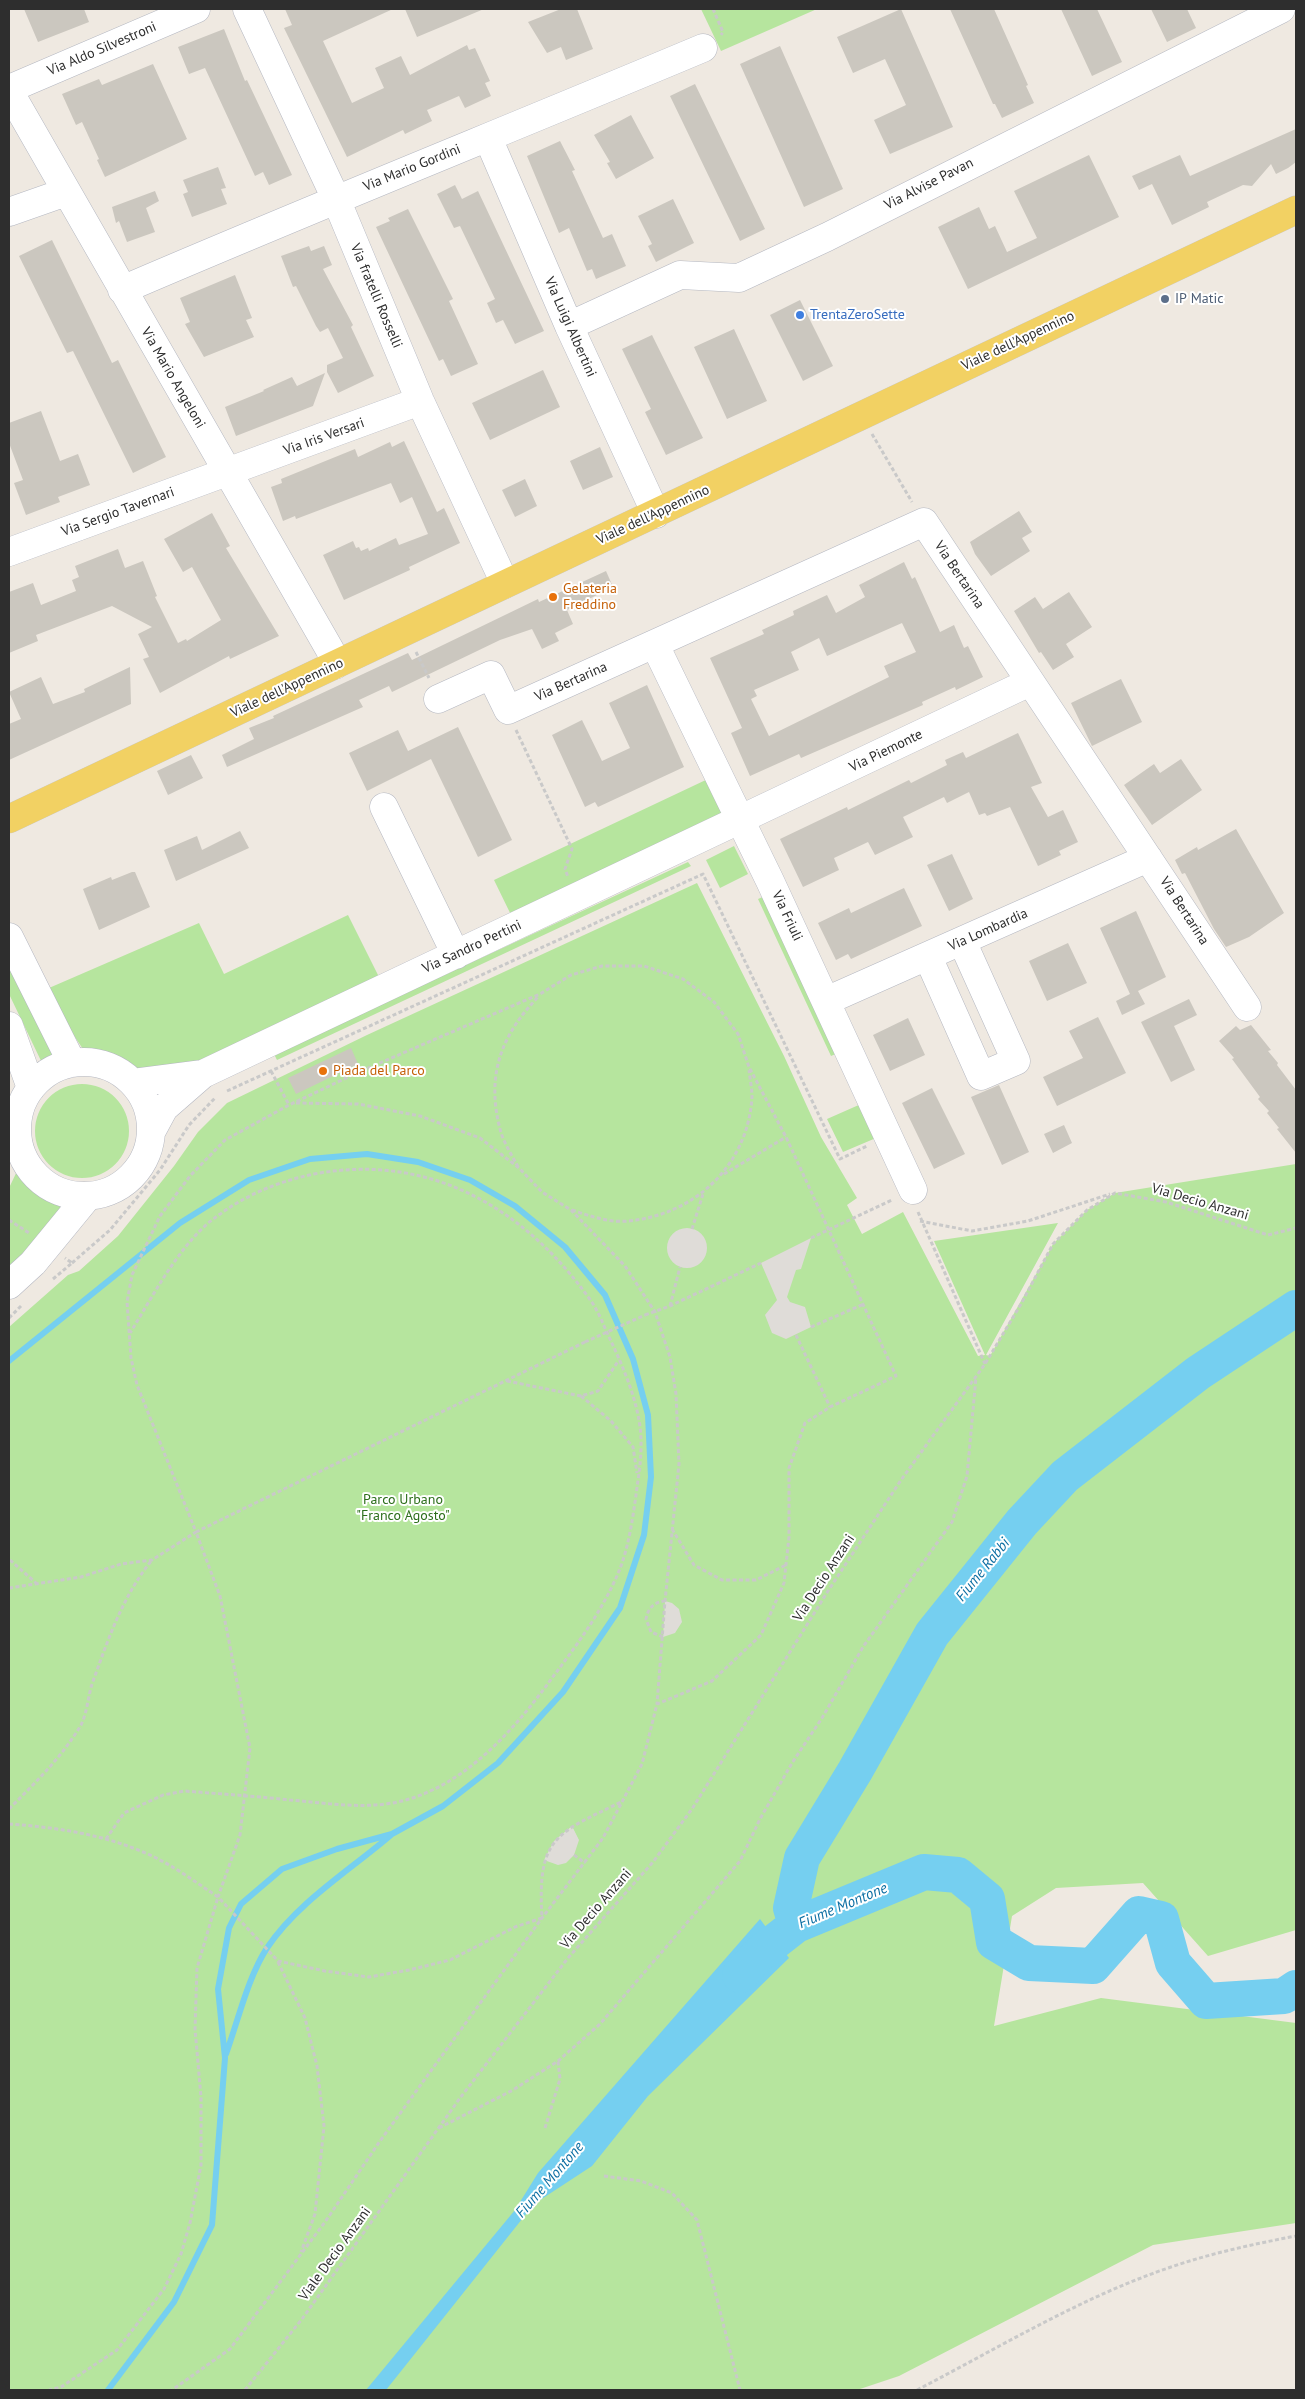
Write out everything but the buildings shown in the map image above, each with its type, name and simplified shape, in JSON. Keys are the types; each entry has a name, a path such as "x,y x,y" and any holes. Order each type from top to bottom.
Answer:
{"main road":[{"name":"Viale dell'Appennino","path":"9,818 407,632 861,414 1296,210"}],"street":[{"name":"Via Aldo Silvestroni","path":"9,90 196,9"},
{"name":"Via fratelli Rosselli","path":"247,9 336,198 420,401 501,575 503,585"},
{"name":"Via Alvise Pavan","path":"569,326 680,275 739,278 827,236 1281,9"},
{"name":"Via Mario Gordini","path":"122,290 336,198 488,138 703,48"},
{"name":"Via Mario Angeloni","path":"9,90 330,650 335,665"},
{"name":"Via Luigi Albertini","path":"488,138 569,326 656,514"},
{"path":"9,212 66,192"},
{"name":"Via Iris Versari","path":"228,472 420,401"},
{"name":"Via Sergio Tavernari","path":"9,552 228,472"},
{"name":"Via Bertarina","path":"508,710 924,522 1247,1007"},
{"name":"Via Friuli","path":"656,644 742,820 913,1190"},
{"path":"438,699 491,676 508,710"},
{"name":"Via Piemonte","path":"742,820 1030,682"},
{"path":"384,807 456,955"},
{"name":"Via Sandro Pertini","path":"151,1132 164,1108 456,955 742,820"},
{"name":"Via Lombardia","path":"826,1001 1148,858"},
{"path":"9,937 72,1063"},
{"path":"928,957 982,1076 1016,1061 962,941"},
{"path":"9,1026 31,1088"},
{"path":"72,1063 94,1063 115,1070 133,1083 143,1097 150,1114 151,1132 148,1151 138,1169 125,1183 107,1192 88,1196 66,1194 46,1185 30,1169 14,1161 20,1107 31,1088 49,1072 72,1063"},
{"name":"Via Sandro Pertini","path":"133,1083 210,1085"},
{"path":"9,1285 33,1263 88,1196"}],"path":[{"path":"861,414 924,522"},
{"path":"407,632 438,699"},
{"path":"508,710 572,849 564,869 578,897"},
{"path":"224,1092 703,874 840,1159 889,1136"},
{"path":"49,2390 61,2387 117,2350 164,2289 181,2254 190,2222 201,2165 201,2097 195,2029 198,1968 218,1897 240,1835 250,1748 220,1596 137,1385 131,1358 127,1302 132,1275 160,1216 190,1176 225,1140 289,1105 404,1052 540,994 571,975 602,966 644,966 683,979 714,1002 738,1034 749,1067 786,1137 896,1376 830,1407 805,1423 789,1468 789,1537 784,1583 762,1635 712,1681 658,1704"},
{"path":"519,1168 500,1130 495,1097 496,1074 501,1051 519,1016 540,994"},
{"path":"295,1103 358,1104 420,1116 480,1138 519,1168 542,1192 572,1210 596,1218 628,1221 670,1213 703,1194 722,1175 736,1154 746,1130 752,1096 749,1067"},
{"path":"271,1071 289,1105"},
{"path":"72,1263 110,1230 160,1170 189,1125 210,1085"},
{"path":"722,1175 786,1137"},
{"path":"106,1839 124,1813 163,1795 185,1792 361,1806 402,1801 437,1788 474,1764 535,1702 591,1626 617,1576 630,1533 642,1444 634,1399 619,1360 593,1304 550,1250 504,1212 470,1192 431,1179 394,1170 343,1169 292,1179 247,1196 209,1222 180,1254 129,1335"},
{"path":"811,1238 913,1190 920,1221 985,1364"},
{"path":"920,1221 972,1231 1028,1221 1115,1193"},
{"name":"Via Decio Anzani","path":"439,2129 460,2098 568,1958 653,1862 692,1809 828,1591 901,1480 985,1364 1021,1304 1053,1244 1087,1210 1115,1193 1166,1202 1268,1235 1296,1228"},
{"path":"692,1229 703,1194"},
{"path":"172,2390 230,2349 299,2257 542,1918 603,1838 642,1764 658,1704 665,1601 679,1464 676,1394 670,1357 654,1312 626,1266 572,1210"},
{"path":"9,1809 54,1763 82,1723 91,1687 121,1608 135,1581 152,1560 196,1532 585,1342 670,1306 760,1263"},
{"path":"670,1306 680,1267"},
{"path":"811,1328 864,1304"},
{"path":"796,1334 830,1407"},
{"path":"581,1396 598,1391 619,1360"},
{"path":"439,2129 513,2090 558,2061 600,2024 740,1861 769,1803 792,1763 822,1718 863,1647 952,1522 967,1476 976,1375"},
{"path":"506,1381 581,1396 612,1421 633,1447 638,1478"},
{"path":"672,1528 694,1565 722,1580 756,1580 786,1565"},
{"path":"10,1560 36,1584"},
{"path":"9,1588 81,1577 121,1564 152,1560"},
{"path":"663,1637 651,1632 646,1619 650,1607 658,1602 665,1601"},
{"path":"542,1918 540,1887 544,1860 554,1841 572,1826 624,1801"},
{"path":"9,1824 34,1826 106,1839 144,1852 185,1874 218,1897 278,1961 305,2018 317,2066 324,2126 314,2214 299,2257"},
{"path":"574,1855 585,1863"},
{"path":"278,1961 325,1971 369,1977 401,1972 450,1960 515,1927 542,1918"},
{"path":"545,2128 560,2079 558,2061"},
{"name":"Viale Decio Anzani","path":"245,2390 302,2319 439,2129"},
{"path":"604,2176 641,2181 672,2193 697,2220 740,2390"},
{"path":"917,2390 1087,2302 1160,2271 1244,2246 1296,2236"}],"green space":[{"path":"701,9 817,9 721,51"},
{"path":"710,778 725,810 722,818 513,919 494,880"},
{"path":"734,846 748,874 720,888 706,860"},
{"path":"688,862 691,866 277,1060 274,1054"},
{"name":"Parco Urbano \"Franco Agosto\"","path":"697,883 784,1056 821,1137 857,1198 847,1205 862,1234 903,1212 978,1356 985,1355 934,1241 1058,1223 986,1355 990,1356 1053,1244 1087,1210 1115,1193 1296,1164 1296,1930 1208,1956 1143,1883 1056,1888 1012,1916 994,2026 1101,1998 1296,2023 1296,2223 1153,2245 899,2376 857,2390 9,2390 9,1327 68,1275 79,1271 118,1236 174,1166 198,1132 227,1103 367,1035"},
{"path":"765,896 838,1053 831,1056 758,899"},
{"path":"348,915 379,977 188,1066 141,1072 85,1052 62,1018 49,988 199,923 224,974"},
{"path":"9,961 56,1059 53,1067 47,1068 43,1065 9,994"},
{"path":"82,1084 100,1088 115,1098 125,1113 129,1131 125,1149 115,1164 100,1174 82,1178 64,1174 49,1164 39,1149 35,1131 39,1113 49,1098 64,1088"},
{"path":"861,1104 876,1138 843,1152 827,1119"},
{"path":"19,1167 50,1195 70,1201 9,1275 9,1188"}],"shaded area":[{"path":"687,1228 701,1234 707,1248 701,1262 687,1268 673,1262 667,1248 673,1234"},
{"path":"811,1238 801,1269 796,1270 787,1297 790,1302 805,1307 811,1327 786,1339 772,1333 765,1315 777,1300 761,1263"},
{"path":"665,1601 672,1603 679,1609 682,1622 675,1633 663,1637"},
{"path":"572,1826 579,1840 574,1855 566,1863 558,1865 544,1860 554,1841"}],"water":[{"path":"760,1919 789,1958 648,2096 592,2166 534,2204 386,2390 366,2390 515,2210 538,2173"}],"waterway":[{"path":"9,1361 180,1223 249,1180 310,1159 367,1154 418,1162 470,1180 515,1206 565,1247 605,1295 633,1359 648,1415 651,1477 644,1535 620,1608 563,1692 498,1763 443,1806 392,1834 337,1849 282,1869 241,1904 229,1928 218,1989 225,2058 212,2225 174,2302 108,2390"},
{"name":"Fiume Rabbi","path":"796,1925 791,1908 802,1858 855,1771 932,1634 1022,1522 1065,1476 1198,1373 1296,1308"},
{"path":"226,2054 254,1972 267,1948 280,1931 309,1902 391,1835"},
{"name":"Fiume Montone","path":"740,1975 759,1954 796,1925 924,1872 958,1875 987,1899 994,1942 1029,1963 1093,1966 1139,1914 1161,1919 1173,1963 1206,2001 1284,1996 1296,1988"}],"place":[{"name":"IP Matic","path":"1165,299"},
{"name":"TrentaZeroSette","path":"800,315"},
{"name":"Gelateria Freddino","path":"553,597"},
{"name":"Piada del Parco","path":"323,1071"}]}
